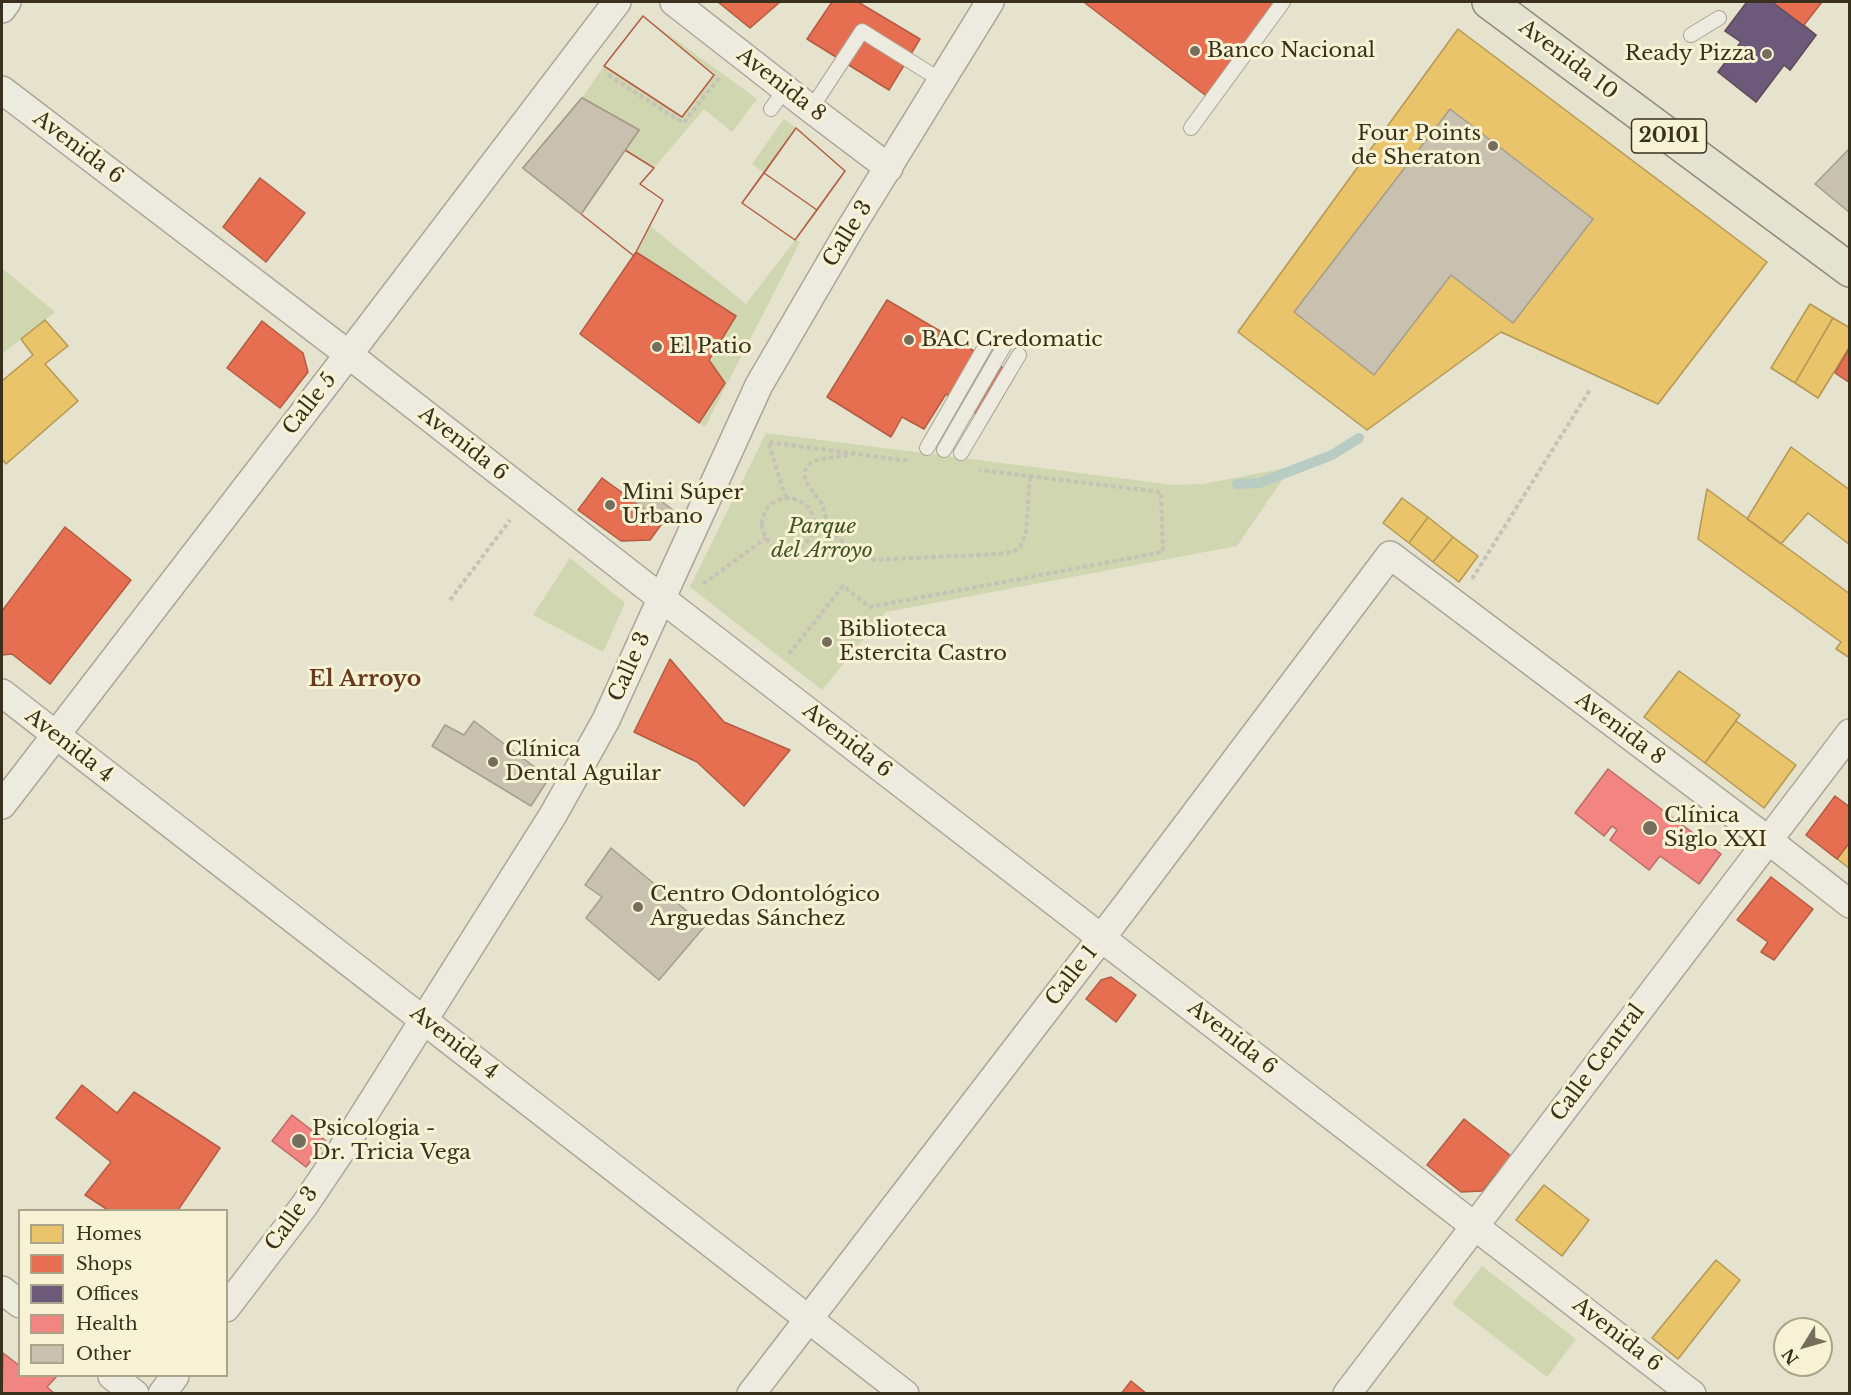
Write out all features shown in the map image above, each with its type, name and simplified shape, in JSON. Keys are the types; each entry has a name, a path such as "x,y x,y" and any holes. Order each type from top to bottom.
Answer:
{"main road":[{"name":"Avenida 10","path":"1489,2 1850,270"}],"street":[{"path":"2,9 7,2"},
{"name":"Calle 5","path":"2,805 617,2"},
{"name":"Avenida 8","path":"674,2 778,99 811,109 889,168"},
{"name":"Calle 3","path":"228,1305 328,1170 553,814 596,740 759,385 850,229 990,2"},
{"name":"Avenida 6","path":"2,90 348,354 1692,1394"},
{"name":"Avenida 8","path":"1389,555 1850,904"},
{"name":"Calle 1","path":"751,1394 1101,938 1389,555"},
{"name":"Avenida 4","path":"2,693 905,1394"},
{"name":"Calle Central","path":"1347,1394 1850,733"},
{"path":"2,1290 18,1302"},
{"path":"113,1377 135,1394"},
{"path":"162,1394 174,1377"}],"lane":[{"path":"1191,128 1283,2"},
{"path":"1691,35 1719,18"},
{"path":"811,109 862,31 942,81"},
{"path":"927,448 990,338"},
{"path":"944,450 1004,346"},
{"path":"961,453 1018,355"}],"path":[{"path":"608,75 683,123 722,74"},
{"path":"1455,605 1591,388"},
{"path":"786,498 768,442 915,462"},
{"path":"830,533 824,510 805,480 805,471 811,463 819,459 857,454"},
{"path":"789,654 843,586 870,607 1163,552 1161,492 973,469"},
{"path":"815,523 871,560 1013,552 1020,547 1026,533 1030,476"},
{"path":"450,600 529,496"},
{"path":"786,498 803,502 809,508 815,523 810,539 804,546 797,549 779,549 766,538 762,530 765,512 778,500 786,498"},
{"path":"700,586 766,538"}],"green space":[{"path":"643,16 757,99 732,132 704,109 654,168 625,150 582,98 604,66 682,117 714,76"},
{"path":"784,119 796,128 764,173 752,164"},
{"path":"650,226 746,304 795,240 800,242 705,427 699,423 725,383 636,252"},
{"path":"2,268 55,312 2,354"},
{"name":"Parque del Arroyo","path":"766,433 1174,485 1203,484 1291,467 1237,546 886,612 822,690 690,587"},
{"path":"570,558 625,603 603,652 533,615"},
{"path":"1482,1266 1576,1339 1547,1377 1452,1304"}],"building: Homes":[{"name":"Four Points de Sheraton","path":"1458,29 1767,262 1658,404 1501,332 1367,430 1238,332"},
{"path":"1810,304 1833,318 1795,383 1771,368"},
{"path":"1833,318 1850,328 1850,346 1818,398 1795,383"},
{"path":"45,320 68,346 45,364 78,401 6,464 2,459 2,381 33,355 21,339"},
{"path":"1791,447 1850,490 1850,545 1808,513 1781,544 1747,519"},
{"path":"1707,489 1850,594 1850,658 1836,649 1841,642 1698,539"},
{"path":"1402,498 1428,517 1409,543 1383,523"},
{"path":"1428,517 1453,537 1433,562 1409,543"},
{"path":"1453,537 1478,556 1459,582 1433,562"},
{"path":"1679,671 1740,715 1705,763 1644,717"},
{"path":"1736,721 1796,765 1764,808 1705,763"},
{"path":"1850,822 1850,869 1827,851"},
{"path":"1544,1185 1589,1220 1562,1256 1516,1220"},
{"path":"1716,1260 1740,1280 1678,1359 1652,1338"}],"building: Shops":[{"path":"718,2 780,2 750,28"},
{"path":"832,2 858,2 920,39 889,90 807,39"},
{"name":"Banco Nacional","path":"1277,2 1209,98 1085,3"},
{"name":"Ready Pizza","path":"1747,2 1822,2 1804,25 1816,35 1790,70 1784,65 1756,102 1718,72 1741,42 1725,31"},
{"path":"643,16 714,75 682,117 604,66"},
{"path":"643,16 714,75 682,117 604,66"},
{"path":"582,98 639,130 625,150 654,168 640,184 663,200 634,256 523,168"},
{"path":"796,128 845,171 795,240 742,203"},
{"path":"796,128 845,171 817,210 764,173"},
{"path":"625,150 654,168 640,184 663,200 634,256 581,214"},
{"path":"764,173 817,210 795,240 742,203"},
{"path":"260,178 305,213 266,262 223,227"},
{"name":"El Patio","path":"636,252 736,316 709,360 725,383 699,423 580,334"},
{"name":"BAC Credomatic","path":"887,300 1015,375 988,421 946,394 924,429 902,417 891,437 827,397"},
{"path":"262,321 303,353 308,372 280,408 227,368"},
{"path":"1850,347 1850,383 1835,373"},
{"name":"Mini Súper Urbano","path":"602,478 663,522 650,540 621,541 578,510"},
{"path":"65,527 131,580 50,684 12,654 2,655 2,611"},
{"path":"670,659 724,722 790,750 744,806 697,762 634,732"},
{"path":"1835,796 1850,807 1850,842 1837,859 1806,835"},
{"path":"1771,877 1813,909 1774,960 1761,952 1768,942 1737,920"},
{"path":"1111,977 1136,995 1116,1022 1086,999 1101,980"},
{"path":"82,1085 117,1113 134,1092 220,1148 179,1209 106,1209 85,1195 111,1162 56,1118"},
{"path":"1464,1119 1511,1156 1482,1191 1461,1192 1427,1165"},
{"path":"1131,1381 1147,1394 1121,1394"}],"building: Offices":[{"name":"Ready Pizza","path":"1747,2 1772,2 1816,35 1790,70 1784,65 1756,102 1718,72 1741,42 1725,31"}],"building: Health":[{"name":"Clínica Siglo XXI","path":"1608,769 1721,854 1699,884 1660,856 1649,870 1610,840 1617,830 1612,826 1604,836 1575,813"},
{"name":"Psicologia - Dr. Tricia Vega","path":"292,1115 326,1141 306,1167 272,1141"},
{"path":"3,1353 18,1364 18,1377 56,1377 47,1387 55,1394 2,1394"}],"building: Other":[{"path":"582,98 639,130 581,214 523,168"},
{"path":"1450,109 1593,219 1513,323 1451,275 1374,375 1294,312"},
{"path":"1850,148 1850,213 1815,184"},
{"path":"641,486 673,510 663,522 632,500"},
{"name":"Clínica Dental Aguilar","path":"474,721 549,778 531,806 432,746 445,725 464,735"},
{"name":"Centro Odontológico Arguedas Sánchez","path":"611,848 705,926 659,980 586,918 602,897 585,885"}],"waterway":[{"path":"1237,484 1259,483 1332,455 1359,438"}],"place":[{"name":"Banco Nacional","path":"1195,51"},
{"name":"Ready Pizza","path":"1767,54"},
{"name":"Four Points de Sheraton","path":"1493,146"},
{"name":"BAC Credomatic","path":"909,340"},
{"name":"El Patio","path":"657,347"},
{"name":"Mini Súper Urbano","path":"610,505"},
{"name":"Biblioteca Estercita Castro","path":"827,642"},
{"name":"Clínica Dental Aguilar","path":"493,762"},
{"name":"Clínica Siglo XXI","path":"1650,828"},
{"name":"Centro Odontológico Arguedas Sánchez","path":"638,907"},
{"name":"Psicologia - Dr. Tricia Vega","path":"299,1141"}],"district":[{"name":"El Arroyo","path":"365,680"}]}
